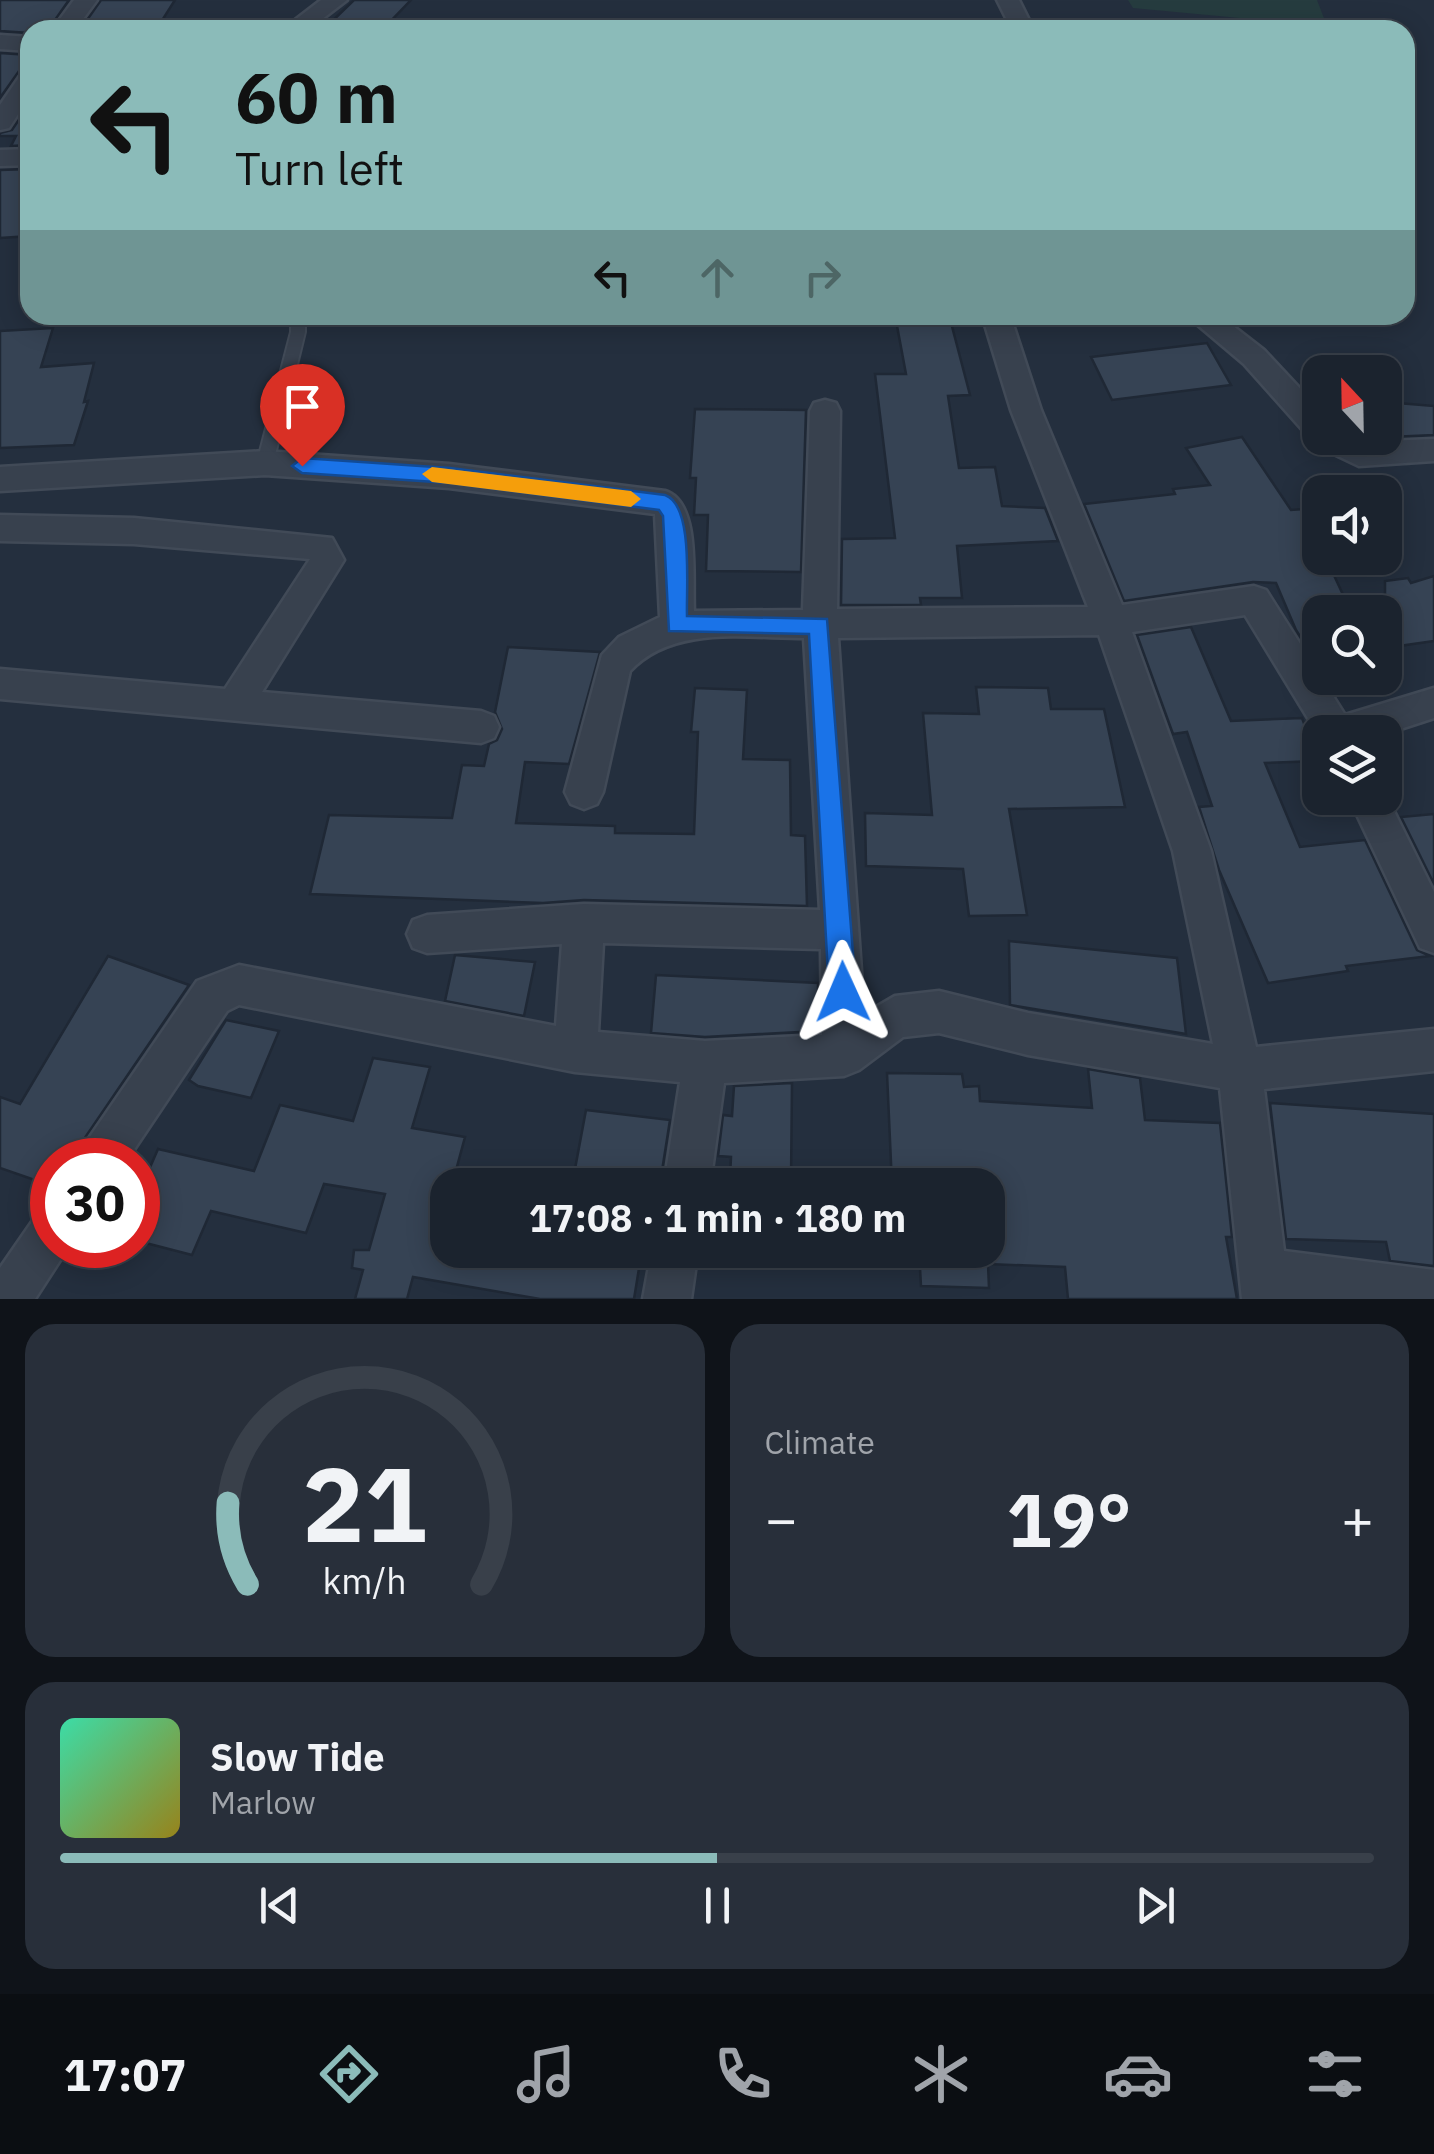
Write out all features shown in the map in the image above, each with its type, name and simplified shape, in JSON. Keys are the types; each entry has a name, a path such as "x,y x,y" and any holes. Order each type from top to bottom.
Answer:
{"street":[{"path":"71,20 86,0"},
{"path":"307,20 336,0"},
{"path":"0,123 20,93"},
{"path":"999,325 1026,410 1111,621 1192,850 1240,1070 1264,1286 1434,1294"},
{"path":"1213,325 1254,357 1302,410"},
{"path":"825,411 820,625 841,930 844,1055"},
{"path":"1402,452 1434,450"},
{"path":"0,479 265,463 450,476 665,503 674,514 676,625"},
{"path":"0,528 134,531 320,547 327,560 233,706"},
{"path":"584,792 614,666 631,647 676,625 1111,621 1254,600 1327,715"},
{"path":"0,684 481,728"},
{"path":"1394,715 1434,703"},
{"path":"1376,815 1434,934"},
{"path":"427,934 584,923 841,930"},
{"path":"575,1051 584,923"},
{"path":"116,1138 212,996 239,985 575,1051 705,1063 844,1055 895,1017 940,1012 1028,1034 1240,1070 1434,1050"},
{"path":"689,1168 705,1063"},
{"path":"7,1299 30,1265"},
{"path":"667,1299 673,1268"}],"lane":[{"path":"265,463 298,325"}],"green space":[{"path":"1128,0 1317,0 1325,20 1262,20 1133,8"}],"building":[{"path":"0,0 69,0 55,20 20,20 20,32 0,31"},
{"path":"101,0 175,0 162,20 87,20"},
{"path":"354,0 411,0 392,20 333,20"},
{"path":"0,53 20,54 20,71 0,98"},
{"path":"20,118 20,146 11,146 16,136 0,136 12,130"},
{"path":"20,169 20,237 0,238 0,170"},
{"path":"897,325 952,325 970,395 948,396 959,468 995,467 1002,506 1045,508 1058,541 957,546 962,598 920,598 921,605 841,605 842,539 895,538 875,374 906,374"},
{"path":"53,328 41,367 94,363 84,402 88,401 74,445 0,448 0,331"},
{"path":"1207,343 1231,385 1112,400 1091,357"},
{"path":"1402,403 1434,406 1434,435 1402,436"},
{"path":"695,409 806,410 801,572 706,571 708,515 694,515 696,478 690,478"},
{"path":"1242,437 1291,510 1302,509 1302,575 1334,575 1343,595 1302,595 1302,640 1276,583 1253,582 1124,601 1084,504 1175,494 1173,489 1210,485 1186,448"},
{"path":"1434,576 1434,641 1402,646 1402,595 1385,595 1385,581 1408,578 1411,583"},
{"path":"1191,627 1231,721 1302,718 1302,762 1265,763 1300,847 1365,840 1417,950 1430,956 1346,966 1348,971 1268,983 1219,870 1199,807 1212,806 1187,732 1173,734 1137,635"},
{"path":"508,647 600,652 569,764 525,762 516,823 615,826 615,833 694,834 698,732 691,732 695,688 747,690 743,759 790,760 791,835 805,836 807,906 584,900 543,903 310,894 329,815 452,818 462,765 484,766 489,744 497,740 502,729 495,712"},
{"path":"976,687 1048,688 1051,709 1104,709 1125,807 1009,809 1027,915 969,916 963,869 866,866 865,813 932,815 923,713 979,714"},
{"path":"1434,814 1434,884 1401,817"},
{"path":"1009,941 1177,958 1186,1034 1010,1005"},
{"path":"455,955 535,962 524,1016 445,1001"},
{"path":"108,956 189,985 85,1138 30,1138 30,1178 0,1168 0,1097 20,1104"},
{"path":"656,975 818,983 818,1031 705,1037 651,1033"},
{"path":"226,1020 279,1031 251,1098 198,1086 189,1080"},
{"path":"373,1058 430,1067 412,1128 465,1137 457,1168 430,1168 430,1268 639,1268 634,1299 540,1299 413,1277 407,1299 355,1299 363,1270 352,1268 354,1250 369,1250 385,1194 324,1184 306,1233 211,1211 192,1255 160,1247 160,1149 254,1171 280,1105 353,1121"},
{"path":"1088,1069 1140,1078 1145,1120 1220,1123 1232,1237 1226,1237 1237,1299 1068,1299 1065,1267 1005,1265 1005,1168 891,1168 887,1073 962,1074 964,1087 979,1086 980,1101 1092,1108"},
{"path":"792,1083 791,1168 730,1168 731,1157 718,1156 723,1115 732,1116 734,1086"},
{"path":"1270,1103 1434,1114 1434,1266 1390,1261 1386,1242 1286,1239"},
{"path":"586,1110 670,1120 662,1168 575,1168"},
{"path":"920,1268 988,1268 989,1288 921,1286"}],"slow traffic":[{"path":"432,474 631,499"}],"route":[{"path":"302,466 450,476 665,503 674,514 676,625 820,625 843,992"}]}
